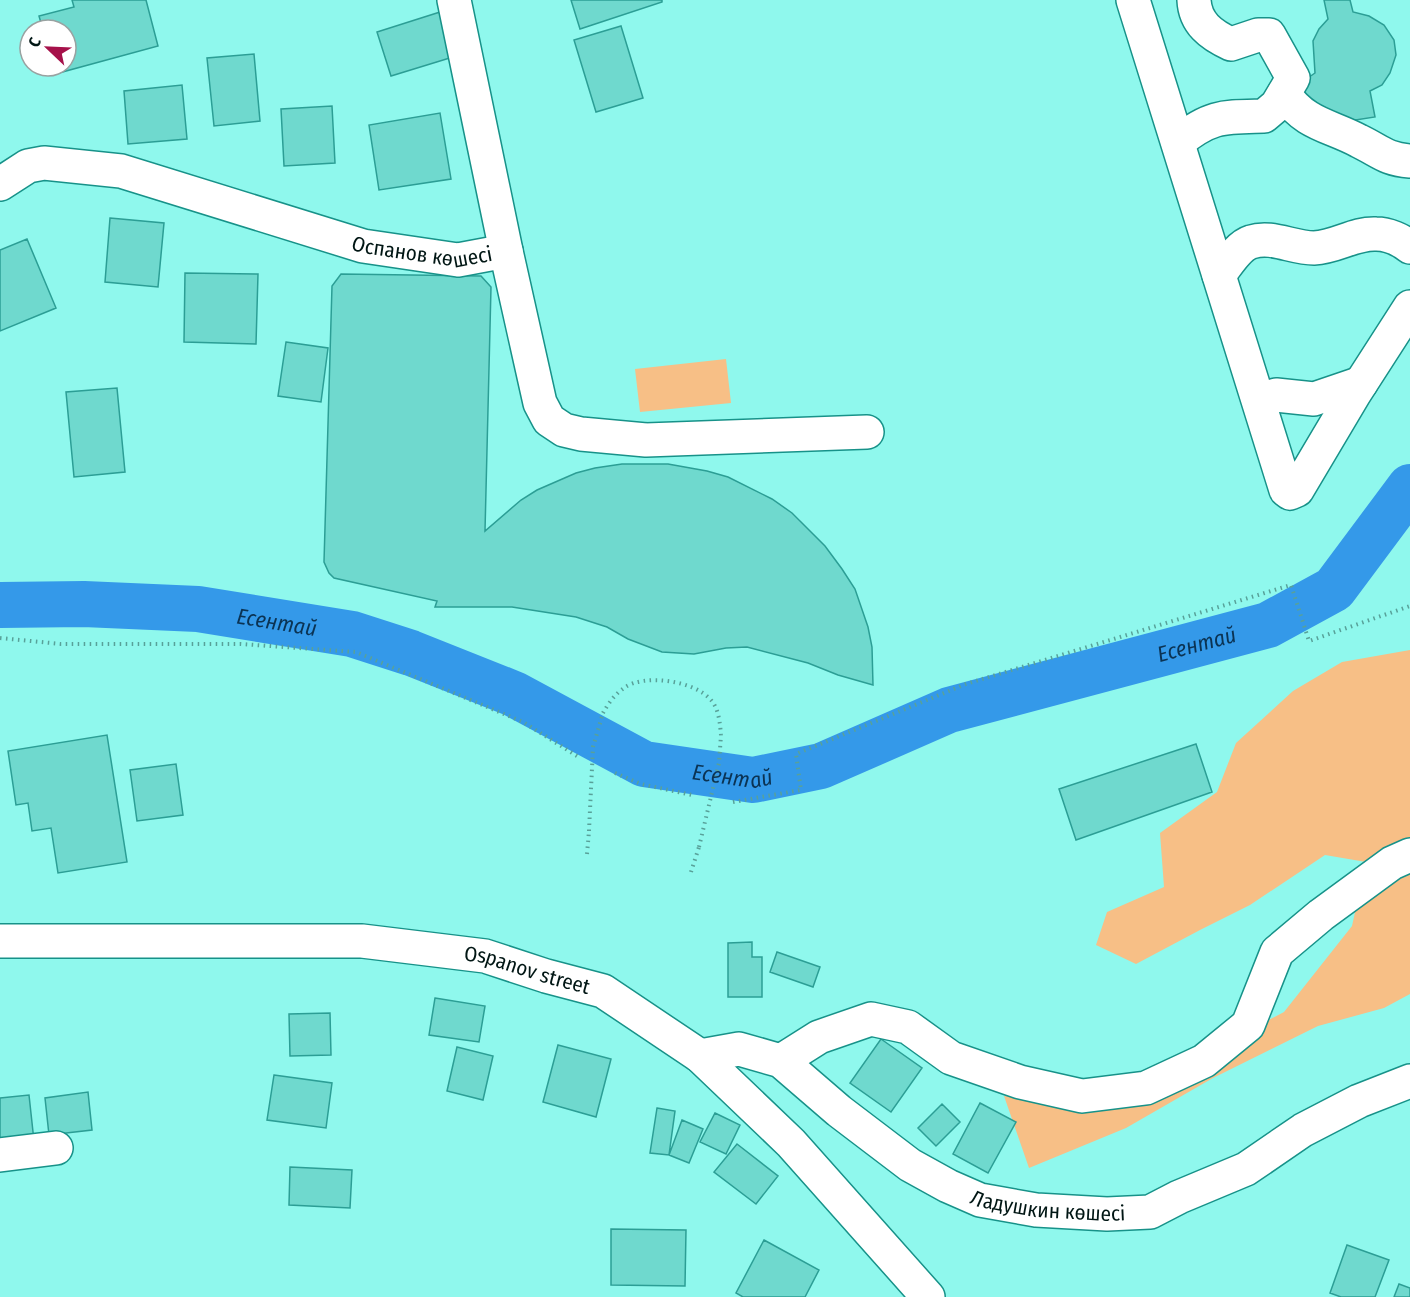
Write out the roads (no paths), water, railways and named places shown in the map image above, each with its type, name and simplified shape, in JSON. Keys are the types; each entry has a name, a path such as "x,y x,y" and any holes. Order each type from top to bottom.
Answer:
{"street":[{"path":"454,0 506,251"},
{"path":"1133,0 1286,490 1290,493 1297,490 1410,307"},
{"path":"1178,142 1194,129 1218,118 1264,116 1284,94 1293,78 1269,34 1258,35 1231,44 1217,38 1203,27 1194,10 1194,0"},
{"path":"1284,94 1304,115 1323,127 1341,132 1392,160 1410,162"},
{"name":"Оспанов көшесі","path":"0,184 28,166 44,163 121,171 363,246 458,260 506,251 540,403 549,420 564,430 581,434 646,440 867,432"},
{"path":"1219,275 1248,243 1267,238 1292,246 1314,248 1338,244 1356,235 1378,234 1402,241 1410,247"},
{"path":"1258,400 1276,395 1314,399 1361,383"},
{"path":"781,1061 819,1037 871,1018 908,1027 951,1058 1020,1082 1082,1096 1146,1088 1204,1061 1248,1025 1276,952 1321,915 1392,863 1410,855"},
{"name":"Ospanov street","path":"0,941 362,941 485,956 546,976 603,991 700,1056 791,1143 928,1297"},
{"name":"Ладушкин көшесі","path":"700,1056 739,1049 781,1061 839,1112 910,1166 980,1200 1036,1210 1107,1214 1150,1212 1179,1197 1246,1169 1303,1130 1359,1101 1410,1081"},
{"path":"0,1155 56,1148"}],"waterway":[{"name":"Есентай","path":"0,605 84,604 198,609 352,634 411,653 514,694 644,764 753,780 821,766 949,710 1268,625 1334,589 1410,487"}]}
